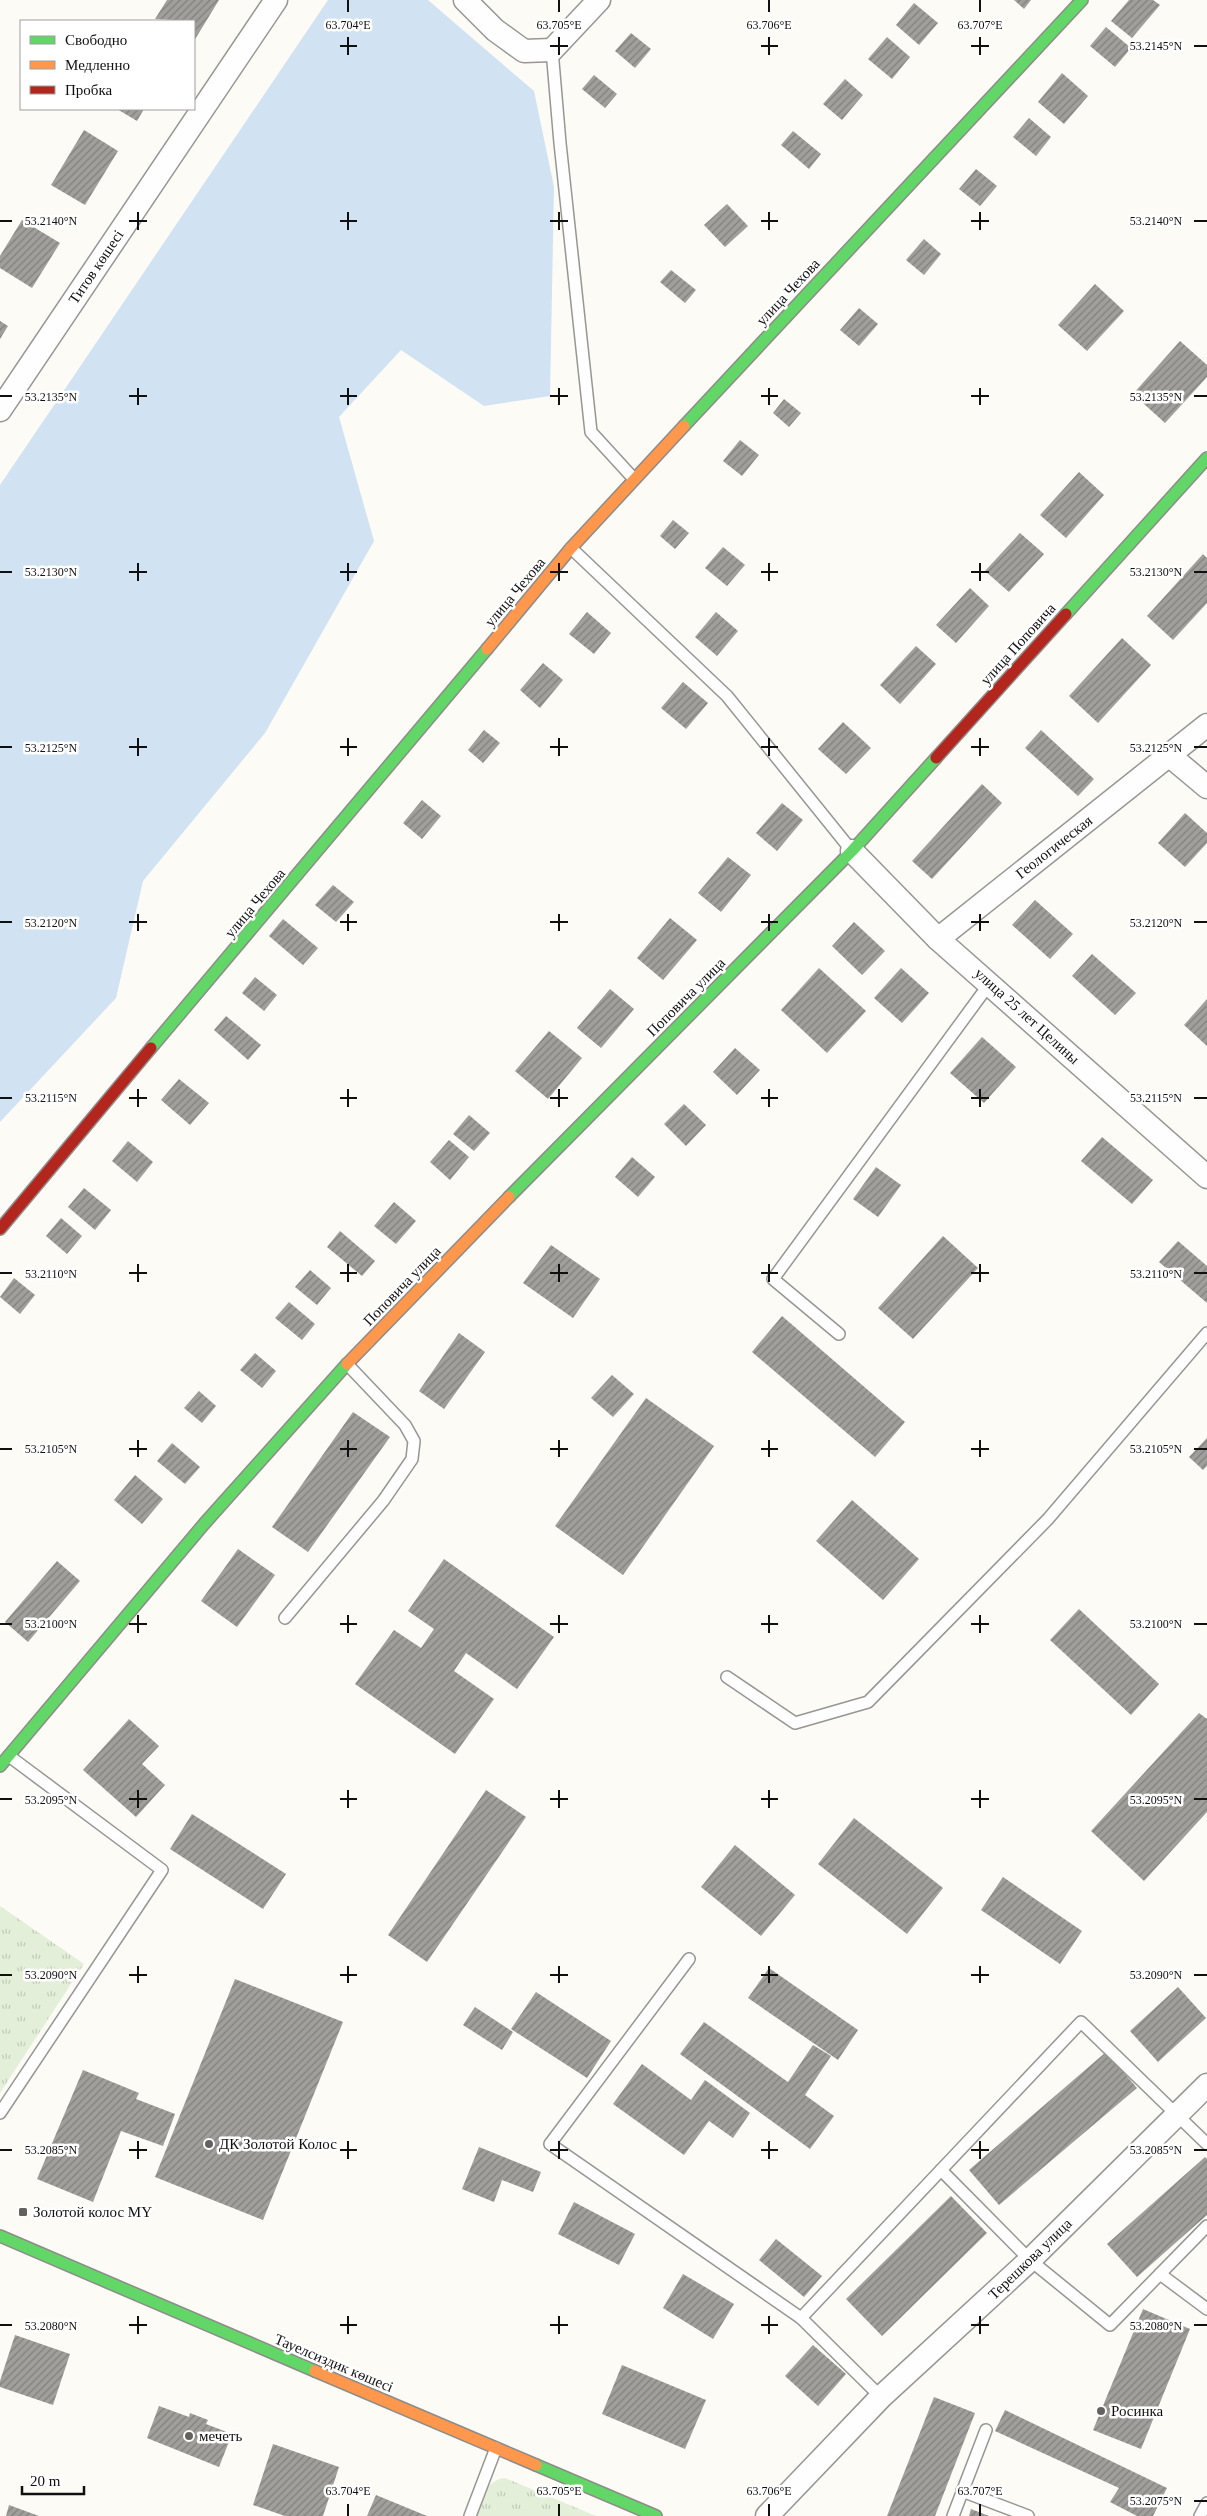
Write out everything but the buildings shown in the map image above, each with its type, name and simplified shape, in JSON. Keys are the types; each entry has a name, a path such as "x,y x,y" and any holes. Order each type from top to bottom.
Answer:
{"street":[{"name":"Титов көшесі","path":"0,410 276,0"},
{"path":"465,0 495,30 524,51 552,50 599,0"},
{"name":"улица Чехова","path":"0,1230 572,548 634,479 1082,0"},
{"name":"улица Поповича","path":"852,851 1207,458"},
{"name":"Геологическая","path":"938,939 1207,726"},
{"path":"1170,756 1207,787"},
{"name":"улица 25 лет Целины","path":"852,851 938,939 990,983 1207,1177"},
{"name":"Поповича улица","path":"0,1766 204,1524 347,1364 427,1280 852,851"},
{"name":"Терешкова улица","path":"767,2516 880,2397 1030,2260 1207,2085"},
{"name":"Тауелсиздик көшесі","path":"0,2236 656,2516"}],"lane":[{"path":"552,50 591,432 634,479"},
{"path":"572,548 727,696 852,851"},
{"path":"840,1334 773,1279 990,983"},
{"path":"727,1677 795,1724 868,1702 1048,1519 1207,1333"},
{"path":"285,1618 383,1501 412,1459 414,1441 405,1425 347,1364"},
{"path":"0,2113 162,1870 9,1756"},
{"path":"688,1959 550,2144 801,2318 880,2397"},
{"path":"801,2318 1081,2022 1207,2144"},
{"path":"941,2170 1030,2260 1110,2324 1207,2226"},
{"path":"1160,2274 1207,2309"},
{"path":"953,2516 986,2430"},
{"path":"470,2516 496,2448"},
{"path":"962,2492 1028,2516"},
{"path":"1200,2516 1207,2503"}],"green space":[{"path":"0,1906 84,1964 0,2093"},
{"path":"505,2478 596,2516 476,2516 485,2492 493,2483"}],"water":[{"path":"328,0 428,0 534,91 554,187 550,396 484,406 401,350 339,417 374,541 265,733 143,881 116,998 0,1122 0,485"}],"traffic: fast":[{"path":"684,426 1082,0"},
{"path":"1066,614 1207,458"},
{"path":"151,1048 487,649"},
{"path":"509,1197 852,851 936,758"},
{"path":"0,1766 204,1524 347,1364"},
{"path":"0,2236 315,2371"},
{"path":"536,2465 656,2516"}],"traffic: slow":[{"path":"487,649 571,548 684,426"},
{"path":"347,1364 509,1197"},
{"path":"315,2371 536,2465"}],"traffic: jam":[{"path":"936,758 1066,614"},
{"path":"0,1229 151,1048"}],"place":[{"name":"ДК Золотой Колос","path":"209,2144"},
{"name":"Золотой колос МҮ","path":"23,2212"},
{"name":"Росинка","path":"1101,2411"},
{"name":"мечеть","path":"189,2436"}]}
